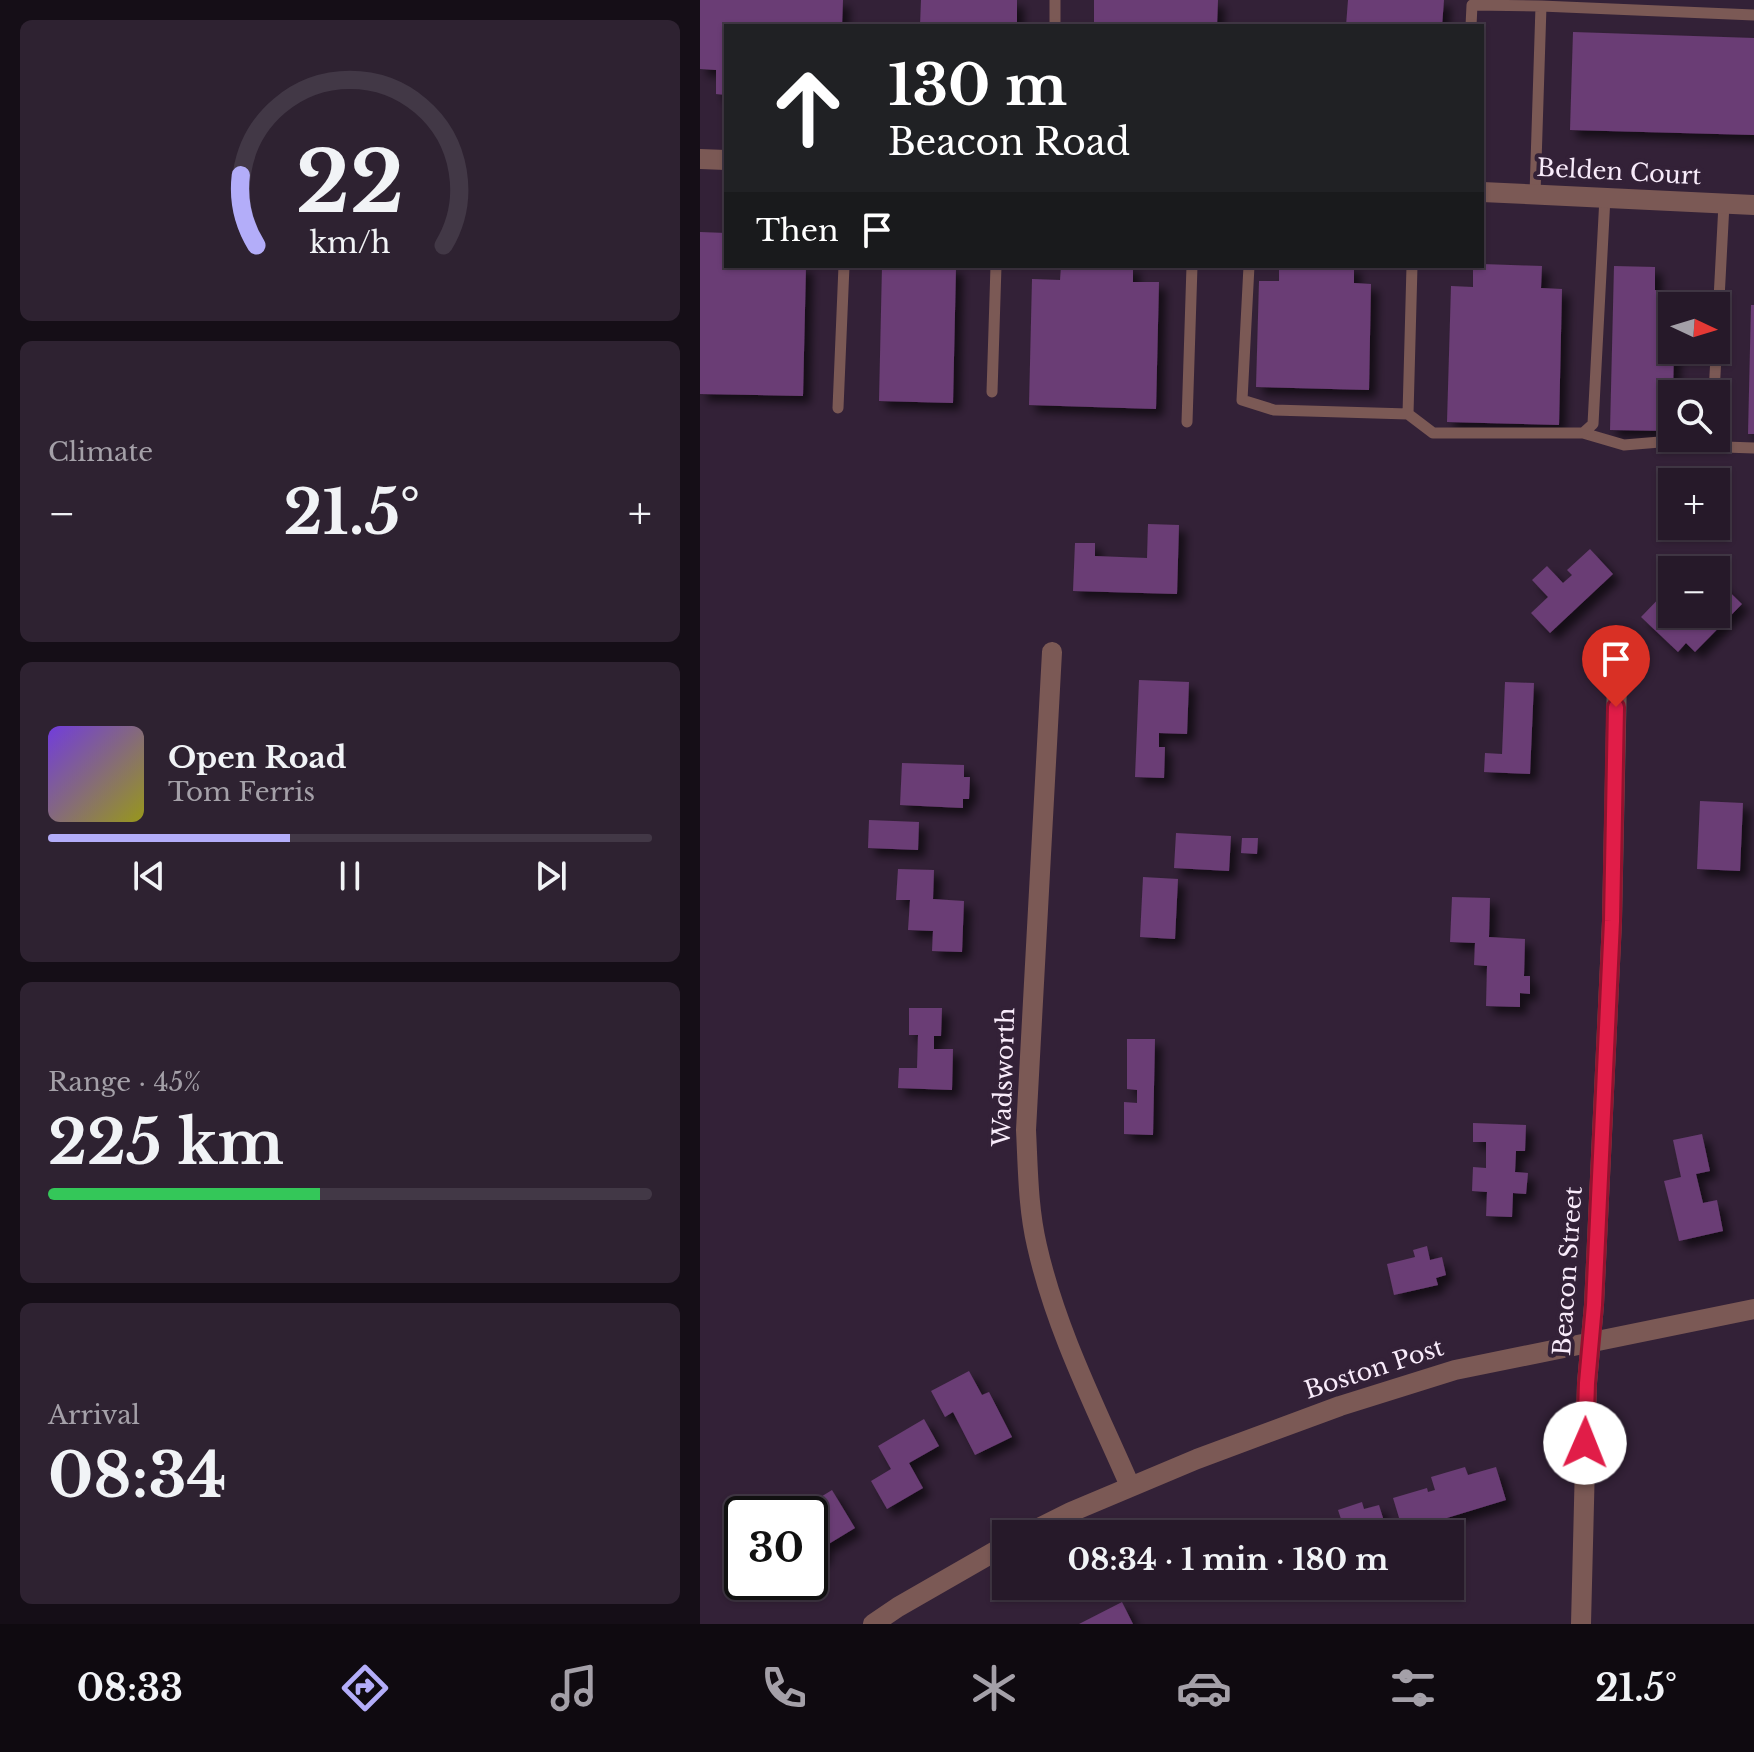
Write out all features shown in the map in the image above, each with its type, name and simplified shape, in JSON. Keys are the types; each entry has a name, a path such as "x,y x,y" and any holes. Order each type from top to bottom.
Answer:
{"street":[{"path":"700,159 724,160"},
{"name":"Belden Court","path":"1484,192 1754,205"},
{"name":"Wadsworth","path":"1052,652 1026,1130 1029,1194 1036,1244 1053,1306 1130,1486"},
{"name":"Beacon Street","path":"1581,1624 1587,1383 1594,1305 1612,921 1617,677"},
{"name":"Boston Post","path":"1055,1520 1197,1459 1340,1406 1455,1370 1754,1309"},
{"path":"873,1624 992,1553"}],"lane":[{"path":"1055,0 1055,24"},
{"path":"1471,24 1472,5 1754,15"},
{"path":"1535,194 1541,6"},
{"path":"1583,433 1593,424 1605,197"},
{"path":"1715,380 1724,204"},
{"path":"838,408 844,268"},
{"path":"992,392 996,268"},
{"path":"1187,422 1192,268"},
{"path":"1249,268 1242,400 1274,410 1408,414 1433,433 1583,433 1624,445 1658,442"},
{"path":"1408,414 1412,268"},
{"path":"1730,447 1754,448"}],"building":[{"path":"700,0 843,0 842,24 724,24 724,95 716,94 716,70 700,69"},
{"path":"921,0 1017,0 1017,24 920,24"},
{"path":"1094,0 1218,0 1217,24 1094,24"},
{"path":"1348,0 1444,0 1442,24 1346,24"},
{"path":"1573,32 1754,38 1754,135 1570,130"},
{"path":"700,232 724,233 724,268 806,268 803,396 700,394"},
{"path":"1484,264 1542,266 1541,288 1562,289 1559,425 1447,422 1451,286 1473,287 1473,268 1484,268"},
{"path":"1614,266 1655,267 1655,290 1676,291 1658,292 1658,364 1674,364 1673,380 1658,380 1658,431 1610,430"},
{"path":"882,268 956,268 953,403 879,401"},
{"path":"1061,268 1133,268 1133,282 1159,282 1156,409 1029,405 1032,279 1060,280"},
{"path":"1279,268 1354,268 1354,283 1371,284 1369,390 1256,387 1259,281 1279,281"},
{"path":"1751,305 1754,305 1754,434 1748,434"},
{"path":"1148,524 1179,525 1177,594 1073,591 1075,543 1095,543 1095,556 1147,558"},
{"path":"1590,549 1613,574 1550,633 1531,613 1548,597 1532,580 1547,566 1563,583 1572,575 1567,570"},
{"path":"1730,592 1742,604 1730,616"},
{"path":"1658,599 1658,628 1718,628 1695,652 1686,643 1678,652 1641,617"},
{"path":"1139,680 1189,682 1187,734 1159,733 1159,747 1165,747 1164,778 1135,777"},
{"path":"1505,682 1534,683 1530,774 1484,772 1485,753 1502,754"},
{"path":"902,763 964,765 964,777 970,777 969,799 963,799 963,808 900,805"},
{"path":"1700,801 1743,803 1740,871 1697,869"},
{"path":"869,820 919,822 918,850 868,848"},
{"path":"1176,833 1231,836 1229,871 1174,868"},
{"path":"1242,838 1258,838 1257,854 1241,853"},
{"path":"898,869 934,870 933,899 964,901 962,952 932,951 933,931 908,930 910,900 896,900"},
{"path":"1143,877 1178,879 1175,939 1140,937"},
{"path":"1452,897 1490,898 1489,937 1525,939 1524,976 1530,976 1530,994 1520,993 1520,1007 1486,1006 1487,966 1474,965 1475,943 1450,942"},
{"path":"909,1008 942,1008 941,1036 934,1036 934,1049 953,1049 952,1090 898,1088 899,1068 917,1068 918,1035 909,1035"},
{"path":"1127,1039 1155,1039 1153,1135 1124,1134 1124,1102 1137,1103 1137,1090 1127,1089"},
{"path":"1473,1123 1526,1125 1525,1151 1516,1151 1515,1172 1528,1173 1526,1194 1513,1193 1512,1217 1486,1216 1487,1192 1472,1191 1473,1167 1486,1168 1486,1142 1473,1142"},
{"path":"1702,1134 1710,1171 1696,1174 1703,1203 1717,1200 1723,1231 1679,1241 1664,1181 1681,1177 1673,1140"},
{"path":"1427,1246 1430,1260 1442,1257 1446,1275 1436,1278 1438,1285 1394,1295 1387,1264 1415,1257 1413,1250"},
{"path":"969,1371 982,1395 989,1392 1012,1437 975,1455 953,1412 945,1417 931,1391"},
{"path":"924,1419 939,1446 909,1463 923,1488 887,1509 871,1481 891,1469 878,1446"},
{"path":"1465,1467 1468,1475 1496,1467 1506,1500 1440,1520 1400,1520 1393,1498 1427,1488 1428,1492 1435,1490 1431,1477"},
{"path":"832,1490 855,1528 828,1544 828,1496 822,1496"},
{"path":"1362,1502 1364,1509 1379,1505 1384,1520 1341,1520 1338,1510"},
{"path":"1122,1602 1133,1624 1079,1624"}],"route":[{"path":"1585,1443 1612,921 1616,707"}]}
